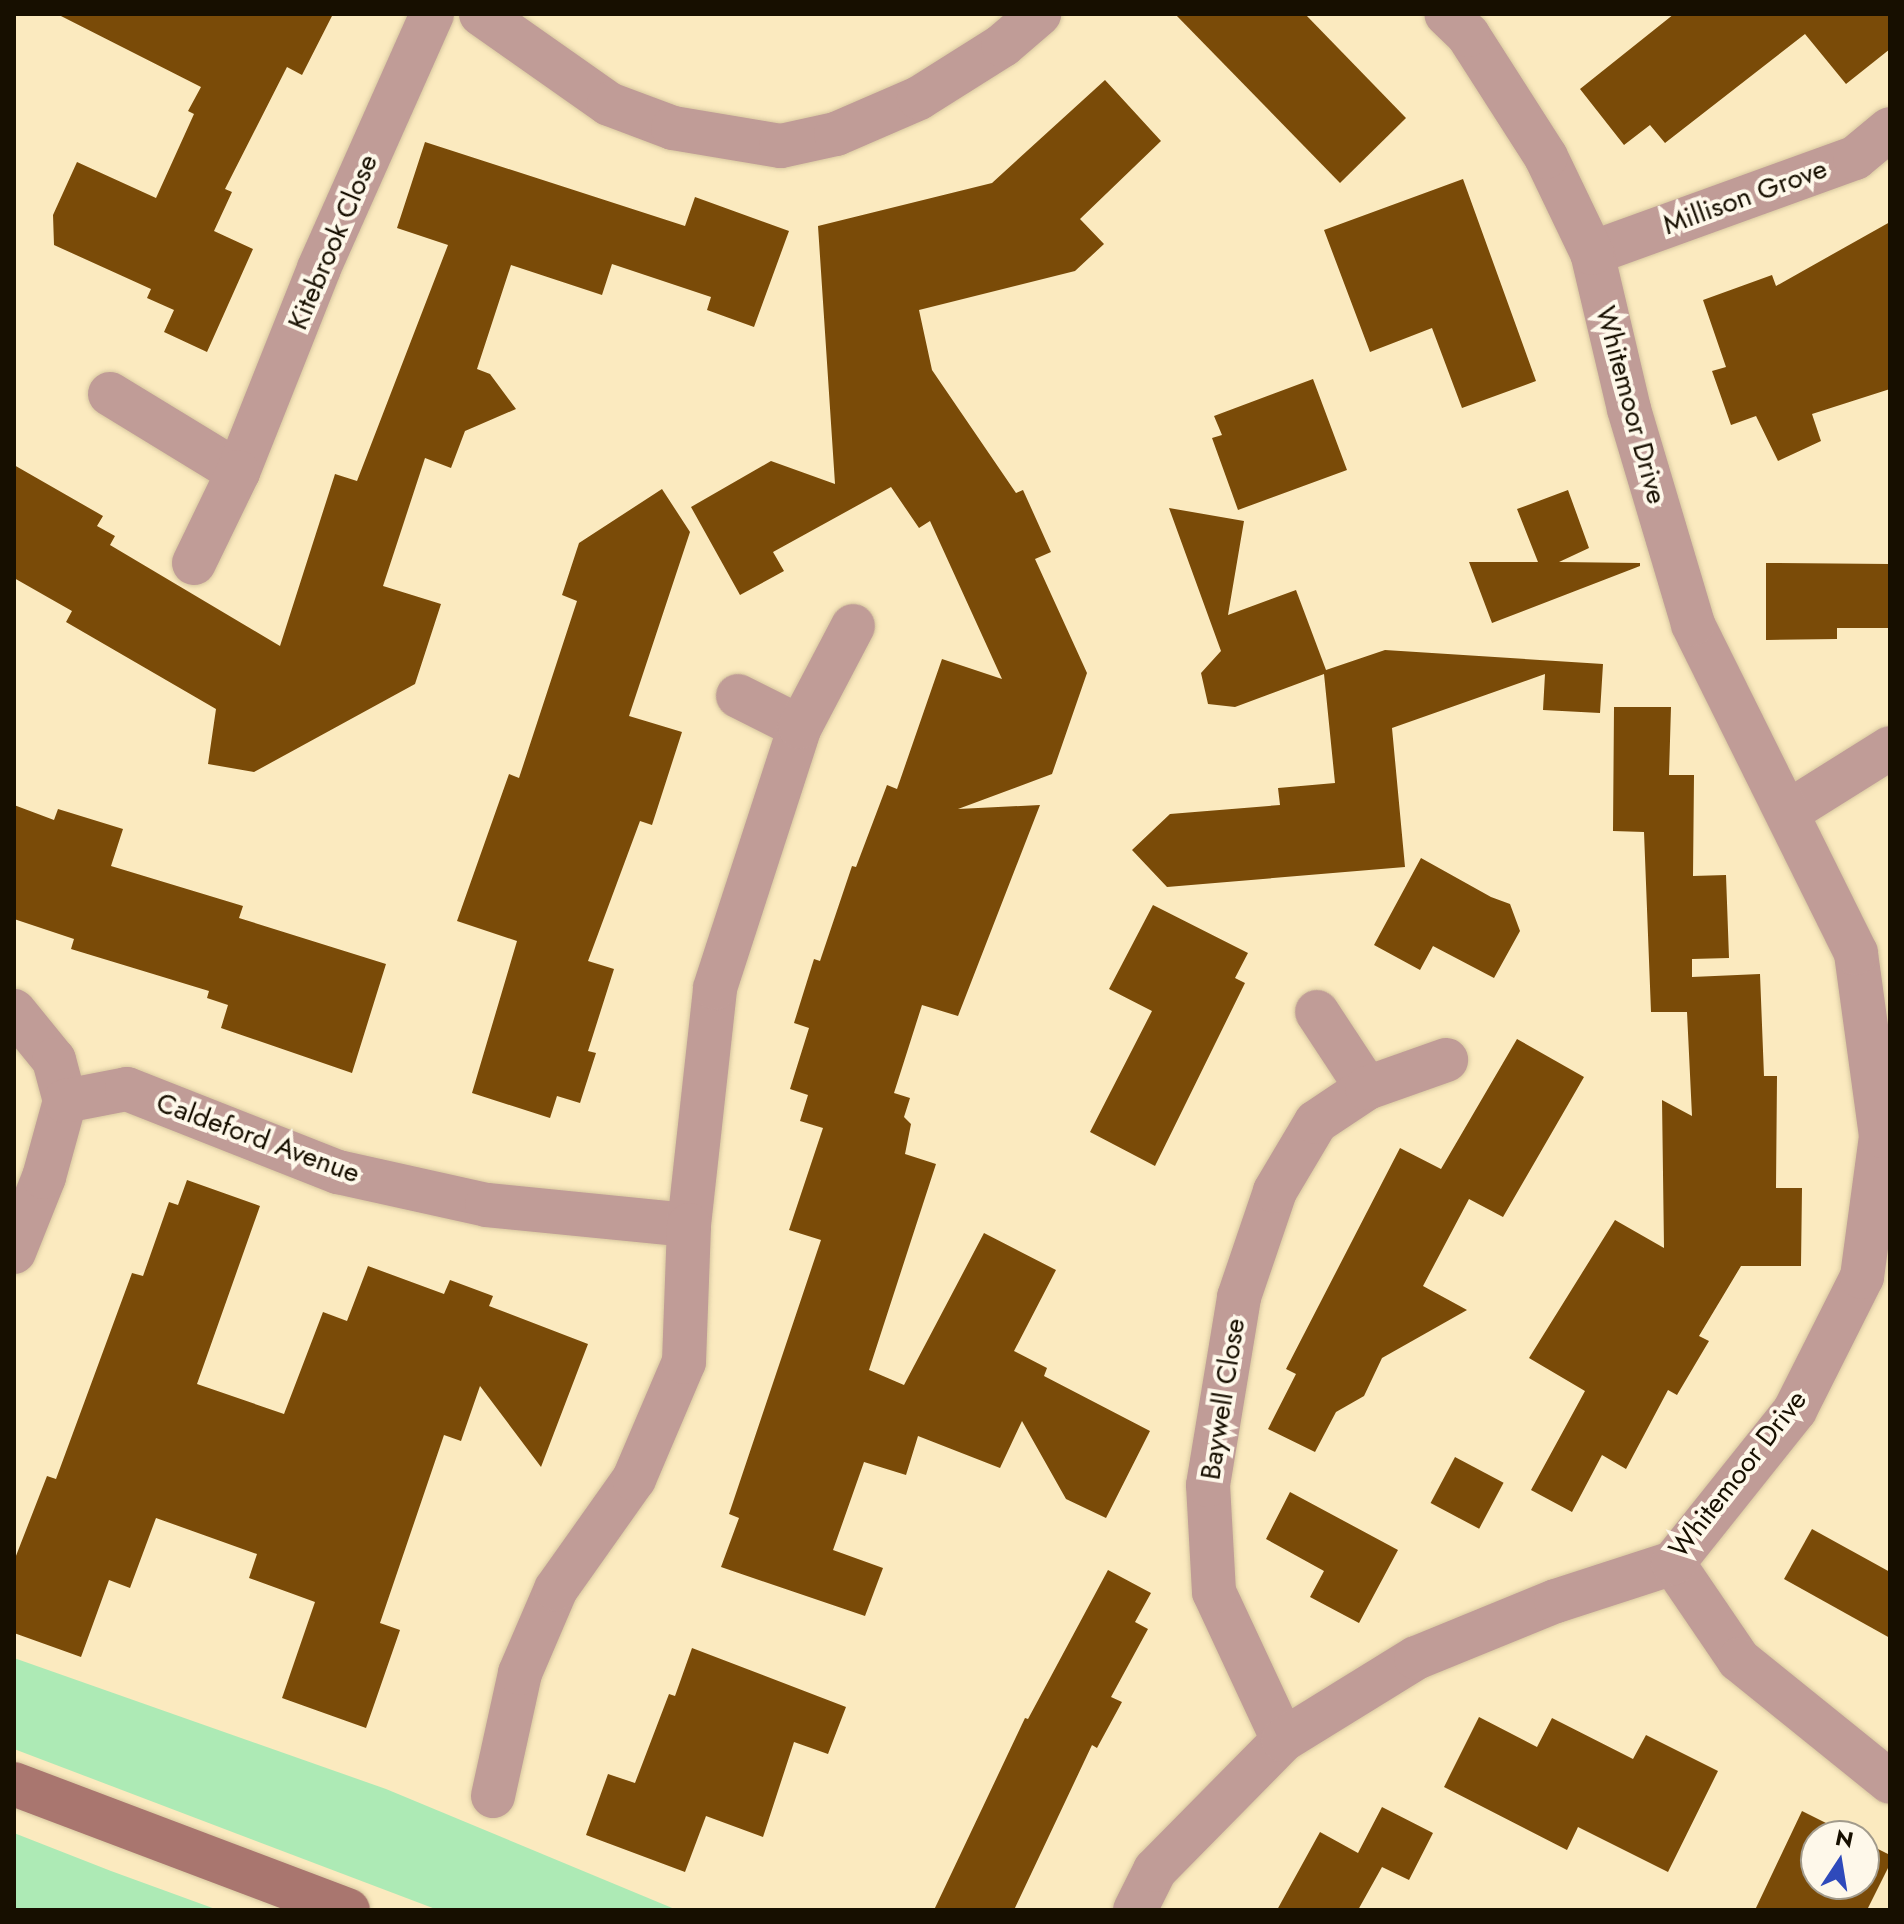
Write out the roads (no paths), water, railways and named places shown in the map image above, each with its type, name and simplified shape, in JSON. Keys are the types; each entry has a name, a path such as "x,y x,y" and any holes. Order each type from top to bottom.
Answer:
{"street":[{"name":"Kitebrook Close","path":"194,563 238,472 319,268 432,14"},
{"path":"481,14 609,104 673,128 781,146 836,134 919,98 1003,45 1039,14"},
{"name":"Whitemoor Drive","path":"1135,1910 1155,1870 1283,1740 1416,1658 1556,1601 1673,1563 1795,1410 1862,1277 1885,1136 1856,953 1693,624 1629,409 1592,253 1546,157 1468,35 1446,14"},
{"name":"Millison Grove","path":"1592,253 1855,158 1890,129"},
{"path":"110,394 238,472"},
{"path":"493,1796 520,1673 556,1589 634,1479 684,1362 689,1225 715,988 800,727 853,626"},
{"path":"738,696 800,727"},
{"path":"1788,812 1890,748"},
{"path":"14,1011 54,1060 65,1101 44,1177 14,1252"},
{"path":"1317,1012 1367,1088"},
{"name":"Baywell Close","path":"1283,1740 1214,1592 1208,1485 1239,1297 1275,1191 1316,1122 1367,1088 1446,1060"},
{"name":"Caldeford Avenue","path":"65,1101 127,1089 338,1172 487,1205 689,1225"},
{"path":"1673,1563 1739,1660 1890,1782"},
{"path":"14,1784 348,1910"}]}
